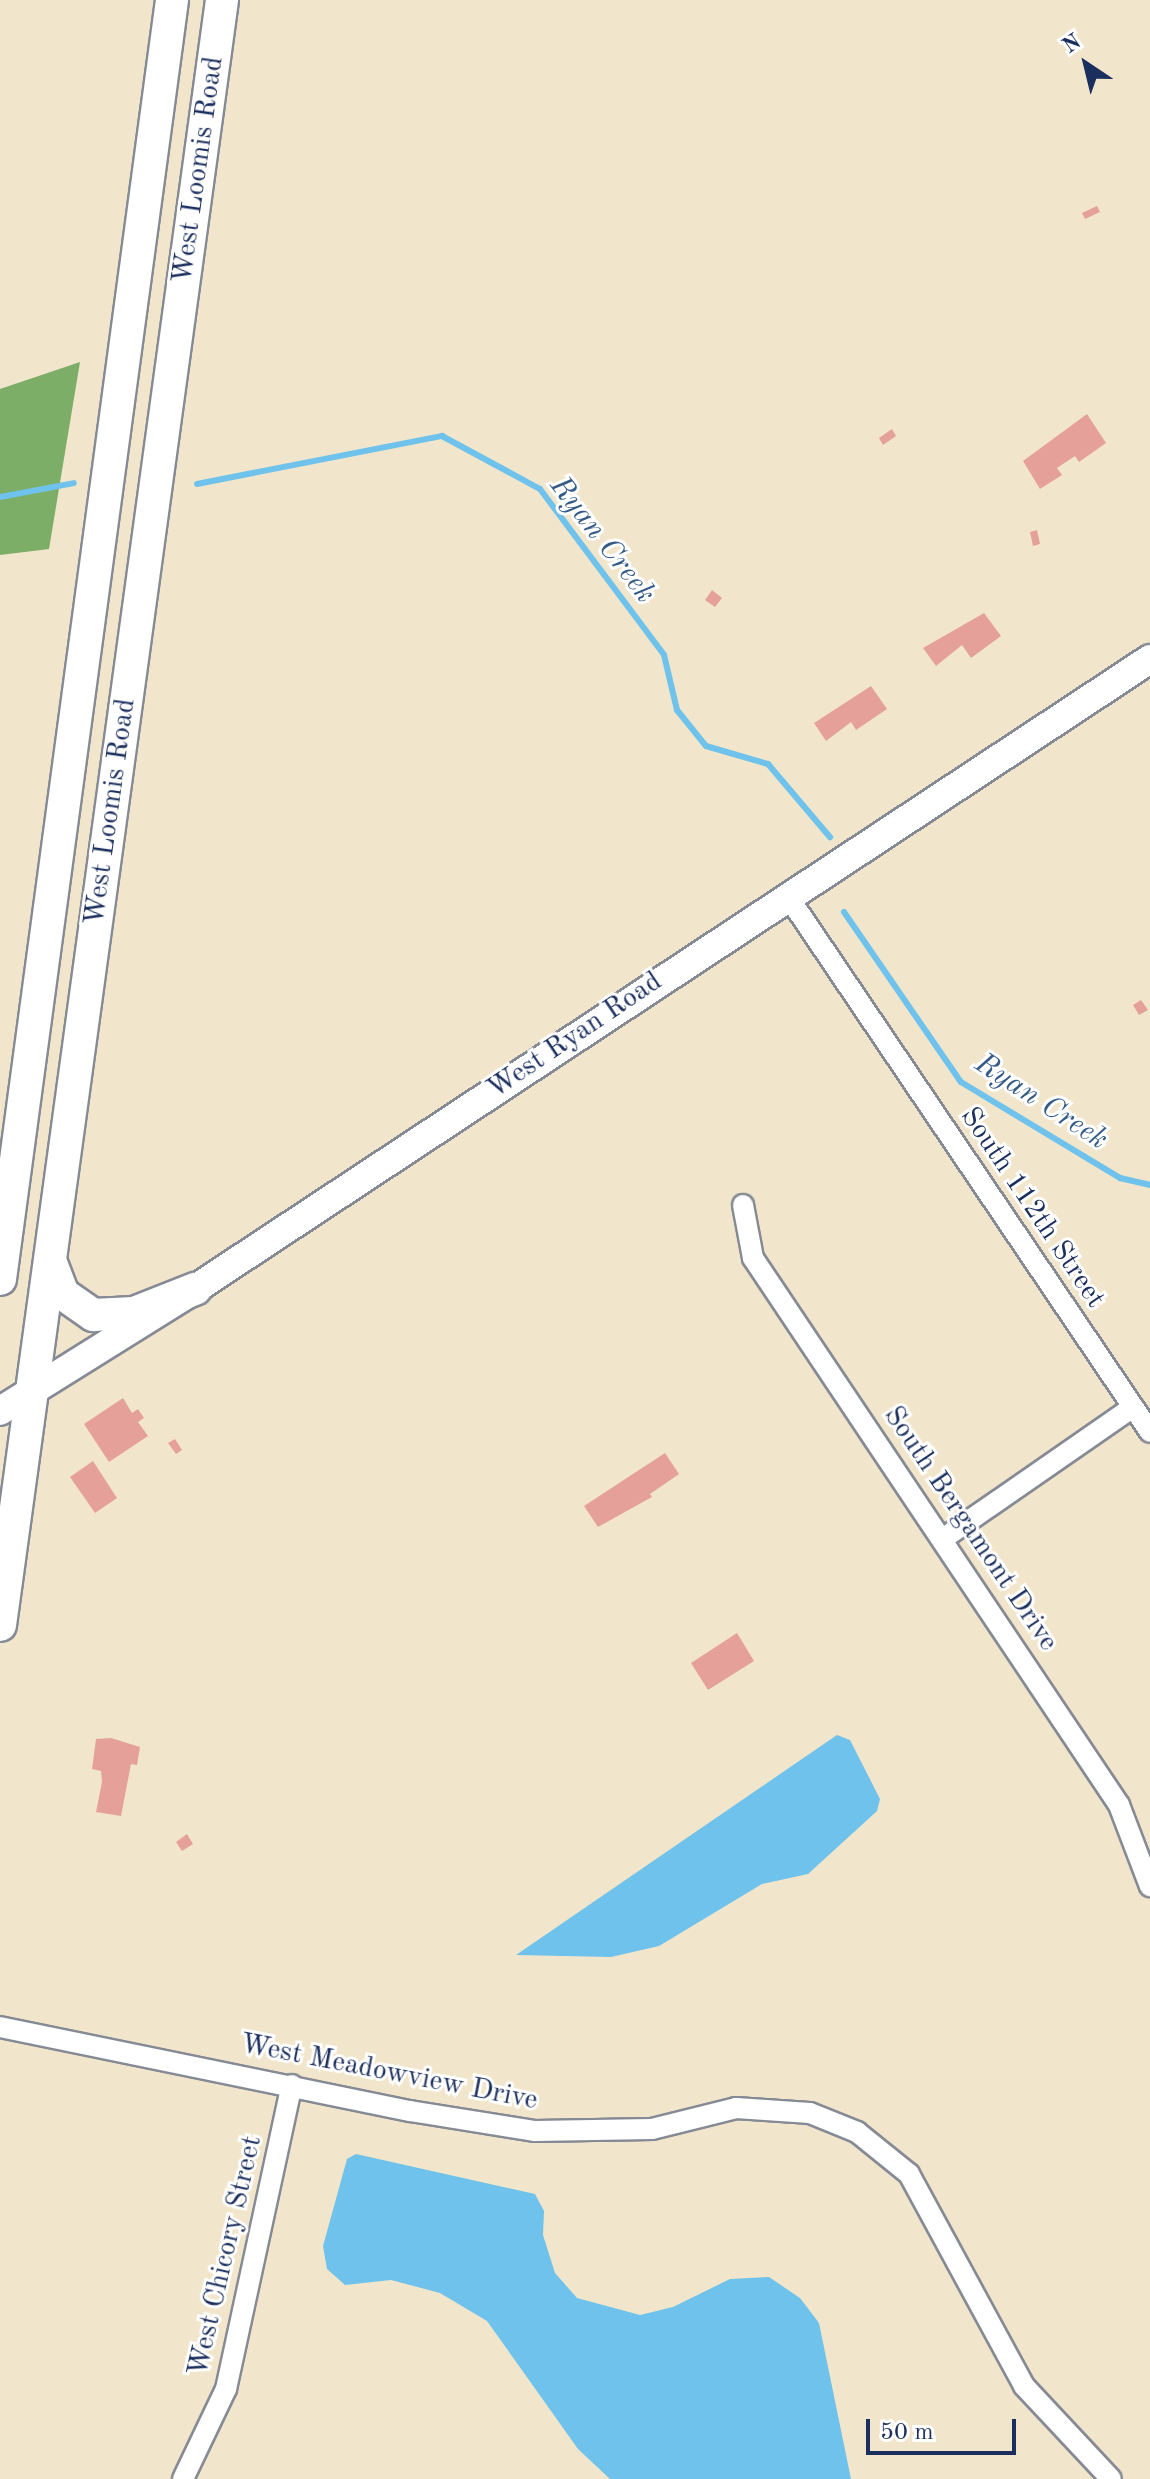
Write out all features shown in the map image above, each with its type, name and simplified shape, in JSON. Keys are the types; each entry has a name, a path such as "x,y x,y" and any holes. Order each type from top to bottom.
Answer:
{"main road":[{"name":"West Loomis Road","path":"0,1279 172,0"},
{"name":"West Loomis Road","path":"0,1625 222,0"},
{"path":"74,737 122,742"},
{"path":"51,1263 63,1294 93,1315 134,1313 195,1289"}],"street":[{"name":"West Ryan Road","path":"0,1411 195,1289 787,895 1150,659"},
{"name":"South 112th Street","path":"787,895 1150,1432"},
{"name":"South Bergamont Drive","path":"743,1205 753,1258 944,1538 1119,1805 1150,1886"},
{"path":"944,1538 1133,1407"},
{"name":"West Meadowview Drive","path":"0,2027 535,2131 652,2129 736,2108 810,2113 857,2132 909,2174 1024,2386 1111,2479"},
{"name":"West Chicory Street","path":"183,2479 226,2389 292,2085"}],"green space":[{"path":"80,362 49,549 0,555 0,389"}],"water":[{"path":"837,1735 850,1740 880,1799 877,1811 808,1874 762,1884 659,1946 611,1957 516,1955"},
{"path":"356,2154 535,2194 544,2211 543,2235 555,2273 577,2298 640,2315 673,2307 730,2279 769,2277 800,2298 819,2323 851,2479 610,2479 578,2449 487,2321 440,2293 391,2280 345,2285 327,2269 323,2246 347,2159"}],"building":[{"path":"1097,206 1100,212 1085,219 1082,213"},
{"path":"1087,414 1106,443 1079,462 1075,456 1057,468 1062,475 1040,489 1023,461"},
{"path":"892,429 896,436 883,445 879,438"},
{"path":"1037,530 1040,544 1033,546 1030,532"},
{"path":"712,590 722,598 715,607 705,600"},
{"path":"984,613 1001,636 971,658 962,645 936,666 923,648"},
{"path":"871,686 887,709 856,730 851,722 826,741 814,723"},
{"path":"1141,1000 1148,1010 1139,1015 1133,1005"},
{"path":"123,1398 132,1413 138,1409 144,1418 138,1422 148,1436 109,1462 84,1424"},
{"path":"175,1439 182,1450 176,1454 168,1443"},
{"path":"665,1453 679,1474 650,1494 652,1497 598,1527 584,1506"},
{"path":"93,1461 117,1498 95,1513 70,1477"},
{"path":"737,1633 754,1661 708,1690 691,1663"},
{"path":"111,1738 140,1747 137,1765 131,1764 121,1816 96,1812 102,1782 101,1771 92,1769 96,1739"},
{"path":"187,1834 193,1844 182,1851 176,1842"}],"waterway":[{"name":"Ryan Creek","path":"197,484 442,436 540,489 664,655 677,710 706,746 768,764 830,837"},
{"name":"Ryan Creek","path":"0,497 74,483"},
{"name":"Ryan Creek","path":"844,912 961,1082 1120,1178 1150,1185"}]}
